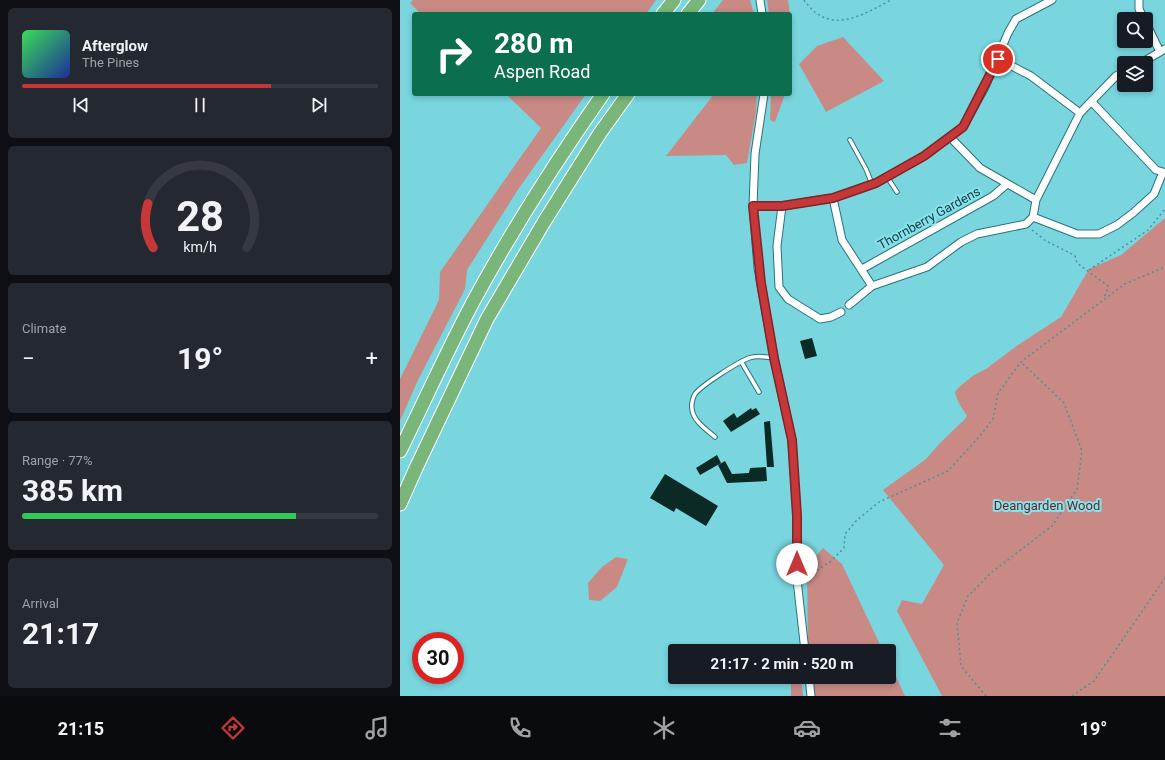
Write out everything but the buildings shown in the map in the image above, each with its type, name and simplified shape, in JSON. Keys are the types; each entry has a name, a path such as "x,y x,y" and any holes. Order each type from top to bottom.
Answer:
{"highway":[{"path":"665,12 674,0"},
{"path":"690,12 699,0"},
{"path":"400,451 474,302 524,215 576,132 602,96"},
{"path":"400,504 432,432 487,319 544,222 600,133 627,96"}],"street":[{"path":"760,0 762,12"},
{"path":"753,206 782,206 833,198 872,184 924,156 963,127 998,59 1008,32 1016,19 1052,0"},
{"path":"1139,0 1140,12"},
{"path":"1152,56 1162,50 1153,35"},
{"path":"998,59 1031,76 1080,113"},
{"path":"849,305 872,286 927,267 961,242 977,234 1026,224 1033,217 1036,200 1080,113 1117,76"},
{"path":"764,96 755,154 753,206 758,268 774,358 792,440 797,516 797,580 804,644"},
{"path":"1033,217 1077,234 1099,234 1122,221 1154,194 1164,171 1156,170 1092,102"},
{"path":"950,137 980,168 1036,200"},
{"name":"Thornberry Gardens","path":"862,269 993,196 1007,184"},
{"path":"833,198 842,240 872,286"},
{"path":"782,206 777,246 779,287 788,299 820,319 831,318 841,312"},
{"path":"810,684 811,696"}],"lane":[{"path":"850,140 866,169 872,184"},
{"path":"887,176 897,192"},
{"path":"715,437 701,425 695,416 692,409 694,396 702,386 749,358 758,356 774,358"},
{"path":"742,363 759,392"}],"path":[{"path":"804,0 817,13 826,18 842,21 854,19 866,14 891,0"},
{"path":"1089,270 1148,230 1165,209"},
{"path":"1026,224 1046,241 1075,256 1077,263 1089,270 1108,286 1104,299"},
{"path":"797,580 805,578 830,562 844,548 845,534 857,520 879,502 948,471 993,419 998,393 1021,362 1064,332 1125,284 1165,267"},
{"path":"986,696 960,666 958,623 968,596 992,572 1052,526 1077,489 1082,451 1064,403 1021,362"},
{"path":"1072,696 1094,681 1165,578"}],"green space":[{"path":"413,0 656,0 647,12 419,12 410,3"},
{"path":"723,0 750,0 753,12 714,12"},
{"path":"767,0 788,0 790,12 769,12"},
{"path":"843,37 884,81 826,112 799,64 817,46"},
{"path":"508,96 585,96 519,188 467,270 465,289 418,380 400,421 400,379 439,300 440,272 541,128"},
{"path":"712,96 757,96 756,112 747,163 734,165 726,155 666,156"},
{"path":"771,96 784,96 775,122 770,120"},
{"name":"Deangarden Wood","path":"1165,218 1165,696 942,696 897,611 902,600 922,604 944,565 883,490 926,459 965,419 967,416 958,402 955,392 959,387 974,375 986,369 1018,345 1061,317 1089,269 1121,255"},
{"path":"823,548 842,564 880,644 808,644 807,567"},
{"path":"616,557 628,559 617,587 600,601 589,600 588,583 602,567"},
{"path":"896,677 905,696 811,696 810,684 896,684"},
{"path":"791,684 802,684 803,696 791,696"}],"route":[{"path":"797,564 797,516 792,440 774,358 758,268 753,206 782,206 833,198 876,183 924,156 963,127 985,87 998,59"}]}
